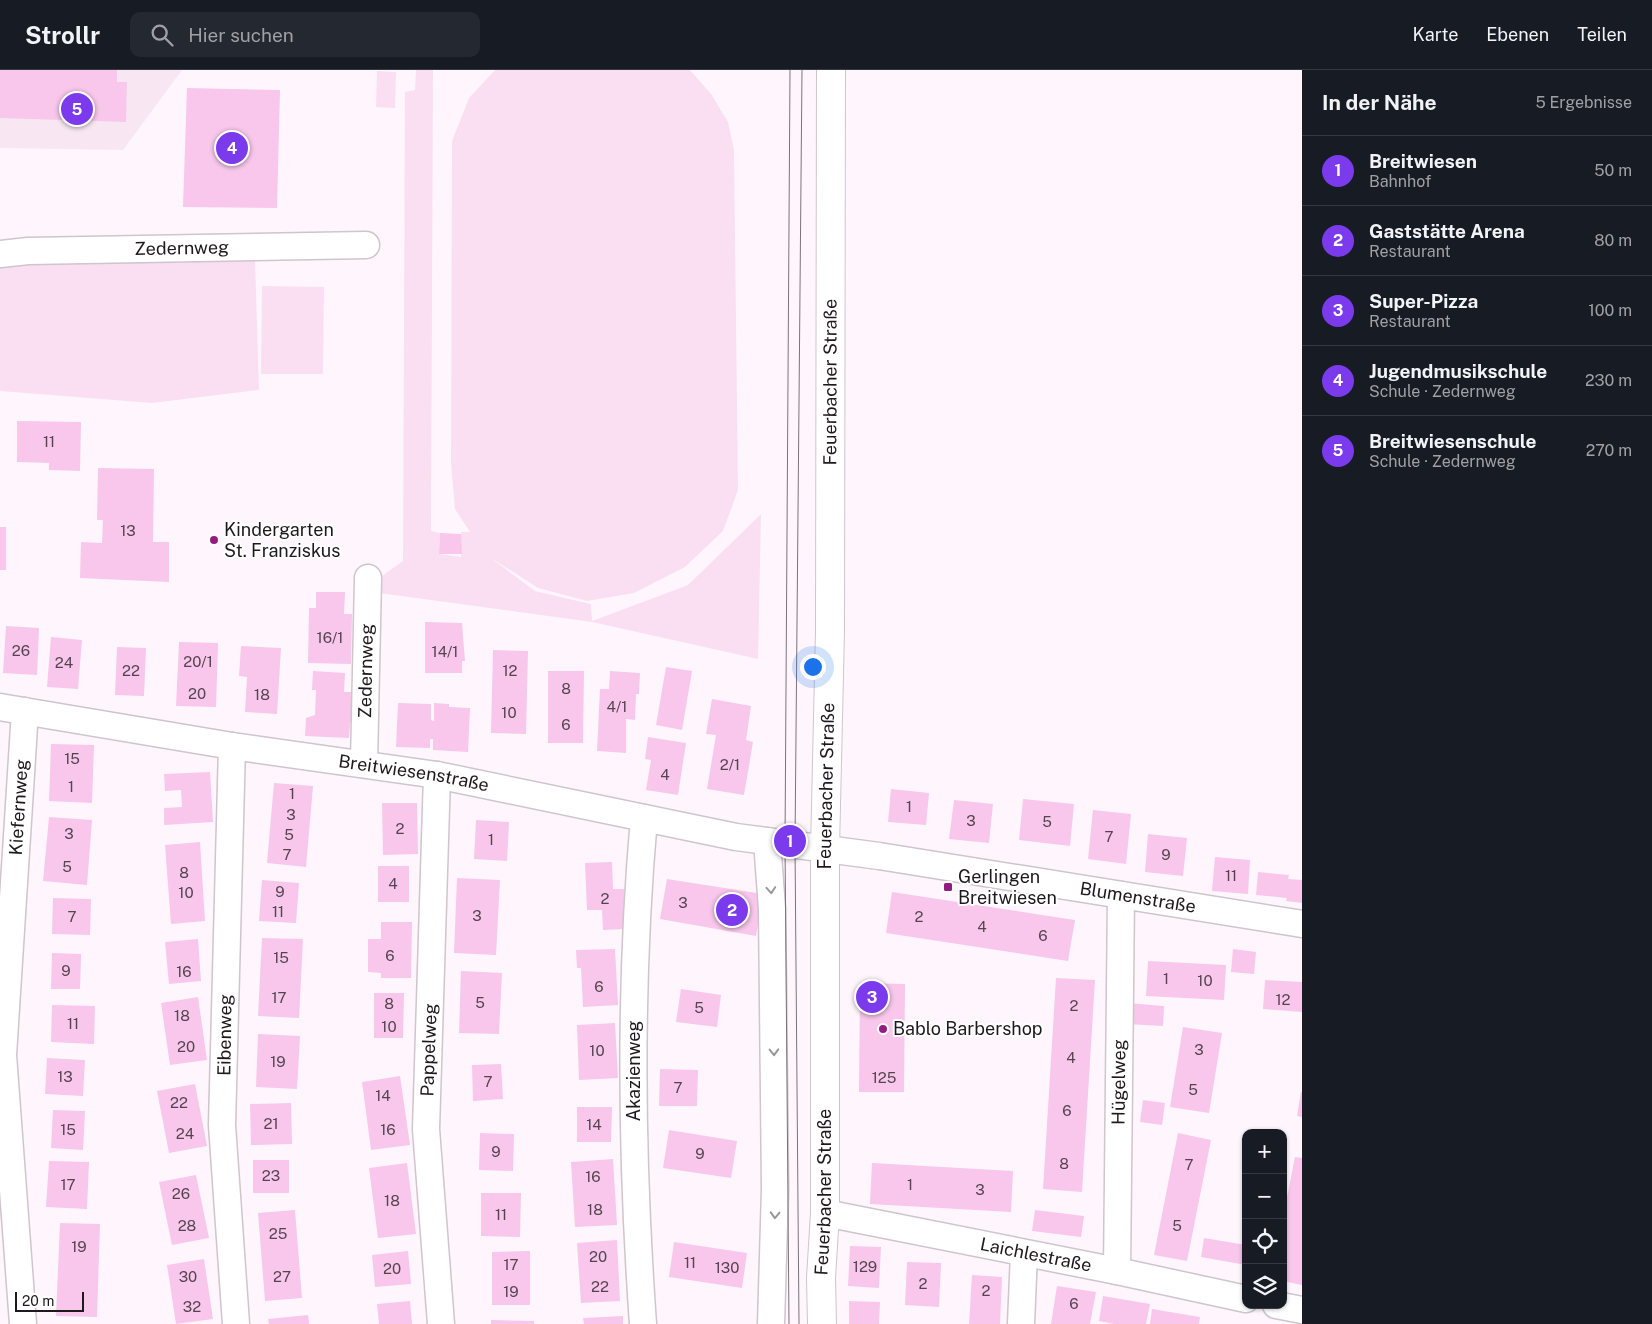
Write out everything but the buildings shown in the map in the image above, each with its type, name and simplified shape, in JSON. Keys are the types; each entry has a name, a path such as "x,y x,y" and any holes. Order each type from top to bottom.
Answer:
{"main road":[{"name":"Feuerbacher Straße","path":"822,1324 821,1278 825,1213 825,849 830,631 831,70"}],"street":[{"name":"Zedernweg","path":"0,254 28,251 366,245"},
{"name":"Zedernweg","path":"364,763 368,578"},
{"name":"Breitwiesenstraße","path":"13,709 232,746 364,763 437,775 644,818 766,841 825,849"},
{"name":"Kiefernweg","path":"13,709 3,1055 23,1324"},
{"name":"Eibenweg","path":"232,746 222,1125 236,1324"},
{"name":"Pappelweg","path":"437,775 426,1129 441,1324"},
{"name":"Akazienweg","path":"643,1324 638,1251 633,1102 636,906 644,818"},
{"path":"766,841 772,909 776,1189 771,1324"},
{"name":"Blumenstraße","path":"825,849 1302,924"},
{"name":"Hügelweg","path":"1117,1270 1121,895"},
{"name":"Laichlestraße","path":"825,1213 1117,1270 1242,1298"},
{"path":"1022,1324 1024,1253"},
{"path":"1287,1308 1302,1310"},
{"path":"1276,1324 1277,1309"}],"shaded area":[{"path":"0,70 182,70 123,150 0,148"},
{"path":"416,70 433,70 431,531 440,533 439,554 461,557 461,532 470,532 455,509 451,463 452,141 469,98 495,70 690,70 711,94 728,122 734,150 738,490 723,531 685,567 634,593 587,601 538,588 491,558 535,591 591,604 592,621 688,585 761,514 758,659 592,622 379,593 382,576 403,561 405,92 415,90"},
{"path":"377,71 396,72 395,108 376,107"},
{"path":"102,258 255,258 259,390 152,403 0,391 0,266"},
{"path":"262,286 324,287 323,374 261,374"}],"tram line":[{"path":"789,1324 785,844 790,70"},
{"path":"799,1324 795,845 802,70"}],"place":[{"name":"Breitwiesenschule","path":"77,109"},
{"name":"Jugendmusikschule","path":"232,148"},
{"name":"Kindergarten St. Franziskus","path":"214,540"},
{"name":"Breitwiesen","path":"790,841"},
{"name":"Gerlingen Breitwiesen","path":"948,887"},
{"name":"Gaststätte Arena","path":"732,910"},
{"name":"Super-Pizza","path":"872,997"},
{"name":"Bablo Barbershop","path":"883,1029"}]}
